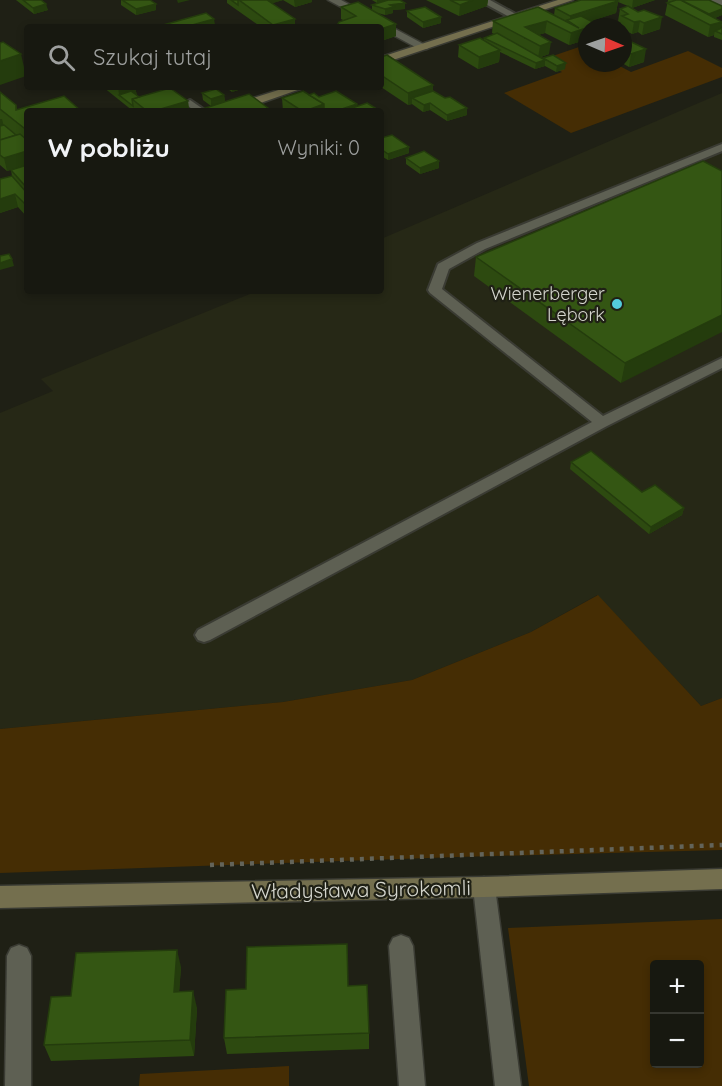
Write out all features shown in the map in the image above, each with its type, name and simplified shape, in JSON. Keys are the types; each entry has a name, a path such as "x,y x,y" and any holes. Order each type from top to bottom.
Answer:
{"street":[{"path":"333,0 379,24"},
{"path":"384,60 568,0"},
{"path":"714,0 722,4"},
{"path":"384,27 423,47"},
{"path":"235,108 291,90"},
{"name":"Władysława Syrokomli","path":"0,897 484,887 722,879"},
{"path":"484,887 508,1086"},
{"path":"401,946 411,1086"},
{"path":"18,1086 19,956"}],"lane":[{"path":"483,0 516,17"},
{"path":"190,103 197,108"},
{"path":"602,423 435,290 443,267 481,246 722,147"},
{"path":"204,635 602,423 722,362"}],"path":[{"path":"202,866 722,845"}],"shaded area":[{"path":"578,47 578,72 632,72 688,51 722,68 722,77 571,133 504,93 562,72 541,60"},
{"path":"722,93 722,698 701,706 597,595 531,632 412,680 283,702 0,729 0,413 53,391 41,379 250,294 384,294 384,238"},
{"path":"598,595 701,706 722,698 722,850 0,873 0,729 283,702 412,680 531,632"},
{"path":"722,919 722,1086 529,1086 508,928"},
{"path":"289,1066 289,1086 139,1086 140,1074"}],"building":[{"path":"23,0 41,0 46,4 33,8"},
{"path":"122,0 150,0 156,4 136,9"},
{"path":"239,0 267,0 295,19 272,24"},
{"path":"388,0 400,0 405,3 390,5 394,7 385,9 372,5"},
{"path":"450,0 473,0 460,5"},
{"path":"581,0 618,1 570,16 555,8"},
{"path":"681,0 722,22 710,25 667,3"},
{"path":"681,0 709,0 722,6 722,9 709,14"},
{"path":"358,2 396,24 384,28 384,24 338,24 356,16 341,7"},
{"path":"628,6 638,12 644,10 662,17 644,23 634,22 632,18 622,16 628,14 620,9"},
{"path":"425,7 441,17 423,22 407,11"},
{"path":"538,7 578,27 578,31 571,33 547,21 525,27 551,42 540,46 493,21"},
{"path":"206,13 214,19 196,24 167,24"},
{"path":"581,16 585,18 578,18 578,27 567,20"},
{"path":"497,33 545,60 536,63 484,38"},
{"path":"480,38 500,50 479,57 459,45"},
{"path":"3,42 21,54 0,61 0,43"},
{"path":"632,42 646,49 632,54"},
{"path":"387,55 433,85 408,93 384,77 384,56"},
{"path":"553,55 566,63 557,66 543,58"},
{"path":"163,90 173,90 188,101 164,108 143,108 132,99"},
{"path":"217,90 224,95 211,99 202,93"},
{"path":"131,91 139,97 132,99 133,106 119,95"},
{"path":"303,91 324,104 313,108 297,108 282,98"},
{"path":"336,91 357,104 345,108 324,108 324,104 309,95 314,93 319,97"},
{"path":"433,91 445,98 450,97 467,108 447,115 430,103 424,105 412,98"},
{"path":"0,92 16,105 16,110 64,96 78,108 24,108 24,128 0,109"},
{"path":"249,94 268,108 205,108"},
{"path":"367,103 375,108 352,108"},
{"path":"4,125 16,135 0,140 0,126"},
{"path":"20,134 24,137 24,152 4,158 0,155 0,140"},
{"path":"392,135 409,147 388,154 384,151 384,137"},
{"path":"424,151 439,161 420,168 406,158"},
{"name":"Wienerberger Lębork","path":"703,161 722,171 722,315 625,363 476,257"},
{"path":"24,166 24,185 11,170"},
{"path":"12,176 24,190 24,203 15,194 0,199 0,179"},
{"path":"9,254 12,259 0,263 0,256"},
{"path":"591,451 642,492 655,485 684,508 651,527 571,462"},
{"path":"347,944 348,986 367,985 369,1033 224,1038 226,990 246,989 247,947"},
{"path":"177,950 174,992 193,991 190,1040 44,1045 51,997 71,996 76,953"}],"place":[{"name":"Wienerberger Lębork","path":"617,304"}]}
